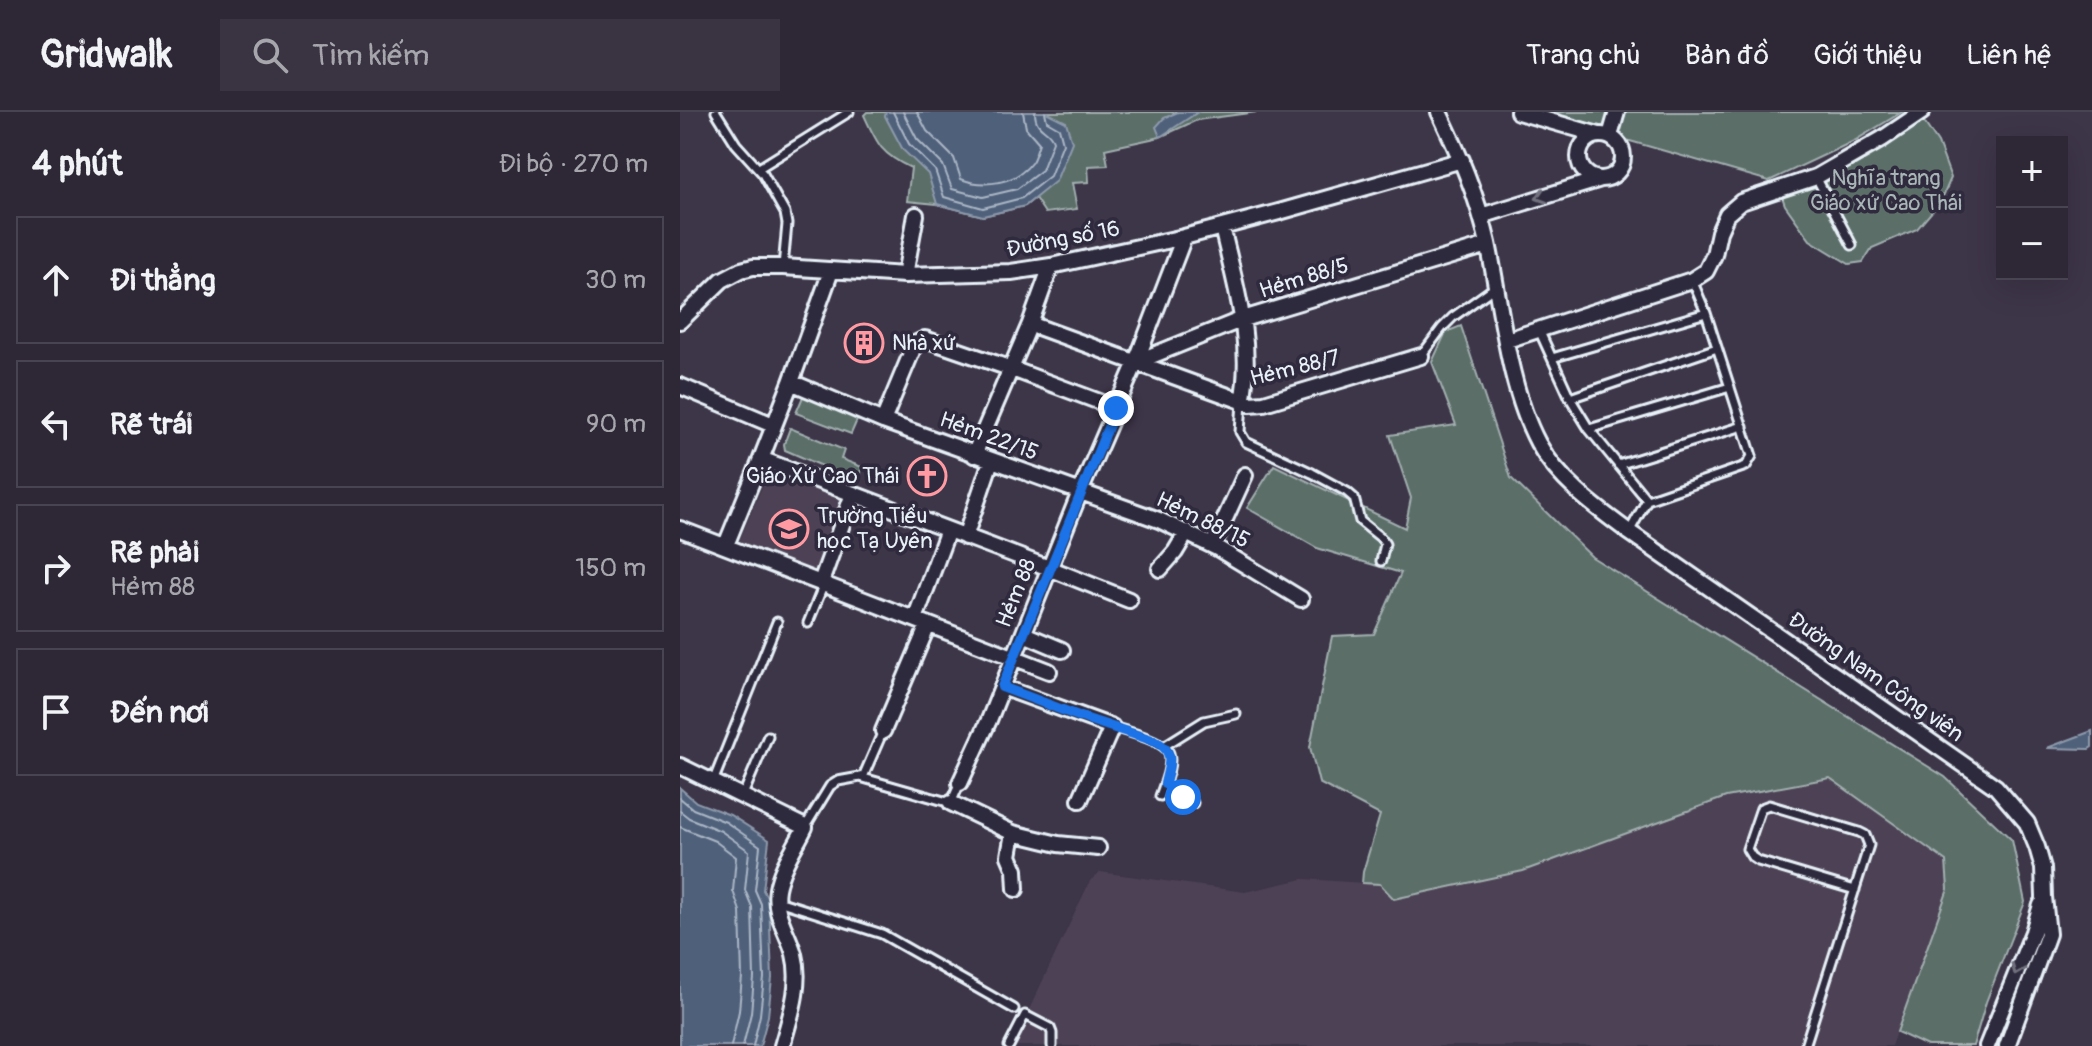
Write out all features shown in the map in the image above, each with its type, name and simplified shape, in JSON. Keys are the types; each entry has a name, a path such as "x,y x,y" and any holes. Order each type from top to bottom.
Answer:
{"street":[{"name":"Đường Nam Công viên","path":"1439,112 1462,160 1481,216 1516,384 1538,443 1555,466 1584,498 1629,532 1996,787 2027,823 2043,868 2047,940 2007,1046"},
{"path":"1481,216 1614,175 1622,164 1620,145 1604,136 1518,112"},
{"path":"1601,179 1583,168 1580,154 1586,141 1604,136 1617,112"},
{"path":"1507,340 1692,280 1706,271 1727,214 1741,202 1816,177 1922,112"},
{"name":"Đường số 16","path":"680,321 722,280 753,267 905,275 979,275 1051,266 1184,237 1462,160"},
{"path":"905,275 916,215"},
{"path":"1222,227 1243,319 1242,402"},
{"name":"Hẻm 88","path":"960,783 1136,362 1184,237"},
{"name":"Hẻm 88/5","path":"1136,362 1243,319 1488,245"},
{"path":"974,455 1012,369 1051,266"},
{"path":"726,545 831,271"},
{"name":"Hẻm 88/7","path":"1030,324 1250,404 1264,403 1421,356"},
{"path":"883,421 915,344 925,339 1116,408"},
{"name":"Hẻm 22/15","path":"791,382 883,421 1080,492"},
{"path":"680,386 773,425"},
{"path":"761,459 1129,600"},
{"path":"965,537 991,461"},
{"path":"1213,545 1245,475"},
{"name":"Hẻm 88/15","path":"1080,492 1187,532 1301,599"},
{"path":"822,583 853,494"},
{"path":"680,529 1049,671"},
{"path":"883,731 922,622 948,530"},
{"path":"1160,569 1187,532"},
{"path":"1024,634 1062,650"},
{"path":"1002,687 1112,727 1080,800"},
{"path":"680,766 805,827 780,877 776,901 778,914 794,952 796,977 795,996 782,1046"},
{"path":"951,803 1013,833 1058,844 1098,848"},
{"path":"1013,833 1009,856 1015,870 1016,889"},
{"name":"Đường Nam Công viên","path":"1987,1046 2044,897"}],"lane":[{"path":"716,112 736,144 770,183 785,213 787,224 783,267"},
{"path":"759,168 849,112"},
{"path":"1816,177 1852,245"},
{"path":"1629,532 1647,500 1746,466 1752,456 1706,313 1692,280"},
{"path":"1421,356 1453,317 1495,287"},
{"path":"1552,358 1706,313"},
{"path":"1539,330 1570,398 1589,429 1647,500"},
{"path":"1570,398 1717,348"},
{"path":"1589,429 1730,387"},
{"path":"1242,402 1241,437 1354,498 1360,521 1385,544 1381,561"},
{"path":"1618,465 1743,426"},
{"path":"808,623 822,583"},
{"path":"713,782 777,622"},
{"path":"1164,746 1204,721 1236,714"},
{"path":"1112,727 1164,746 1169,756 1160,796"},
{"path":"863,777 883,731"},
{"path":"743,795 768,736"},
{"path":"805,827 833,783 863,777 951,803"},
{"name":"Hẻm 88","path":"951,803 960,783"},
{"path":"1165,784 1193,803"},
{"path":"1805,1046 1855,890 1869,845 1865,835 1859,832 1769,805 1761,808 1747,849 1752,857 1855,890"},
{"path":"776,901 882,934 1014,1009"},
{"path":"1009,1046 1026,1015 1050,1028 1052,1046"}],"shaded area":[{"name":"Trường Tiểu học Tạ Uyên","path":"768,473 848,500 813,579 736,549"},
{"path":"1830,778 1946,860 1948,889 1891,1046 1010,1046 1090,881 1100,872 1245,892 1303,879 1380,884 1394,899 1523,871 1726,797"}],"green space":[{"path":"867,112 1257,112 1197,120 1160,137 1105,149 1108,165 1088,166 1089,182 1072,183 1077,209 1045,213 1035,198 1025,206 983,216 937,204 907,201 911,168 881,147 864,115"},
{"path":"1529,112 1902,112 1854,141 1769,181"},
{"name":"Nghĩa trang Giáo xứ Cao Thái","path":"1922,119 1938,143 1951,178 1941,201 1917,229 1872,248 1863,262 1849,264 1810,240 1785,205 1780,191"},
{"path":"1461,326 1511,478 1592,557 1945,777 2012,840 2025,902 1986,1002 1973,1046 1927,1046 1897,1032 1948,889 1946,861 1830,778 1726,797 1523,871 1394,899 1380,884 1362,883 1380,815 1319,783 1310,747 1332,636 1374,634 1401,573 1317,548 1247,508 1274,465 1405,528 1411,498 1390,435 1456,425 1432,362 1446,332"},
{"path":"805,392 870,417 867,423 857,420 851,434 796,413"},
{"path":"790,428 844,450 841,459 862,467 857,481 785,450"}],"water":[{"path":"886,112 1046,112 1066,122 1072,142 1056,181 1025,206 983,216 937,204 928,174 903,150 885,116"},
{"path":"1178,112 1198,112 1160,137 1156,127 1164,118"},
{"path":"2092,731 2092,747 2089,749 2047,748"},
{"path":"680,788 696,802 730,815 769,840 763,890 769,901 772,978 768,1016 760,1046 680,1046"}],"place":[{"name":"Nhà xứ","path":"864,343"},
{"name":"Giáo Xứ Cao Thái","path":"927,476"},
{"name":"Trường Tiểu học Tạ Uyên","path":"789,529"}],"route":[{"path":"1116,408 1002,687 1164,746 1169,752 1165,784 1183,797"}]}
